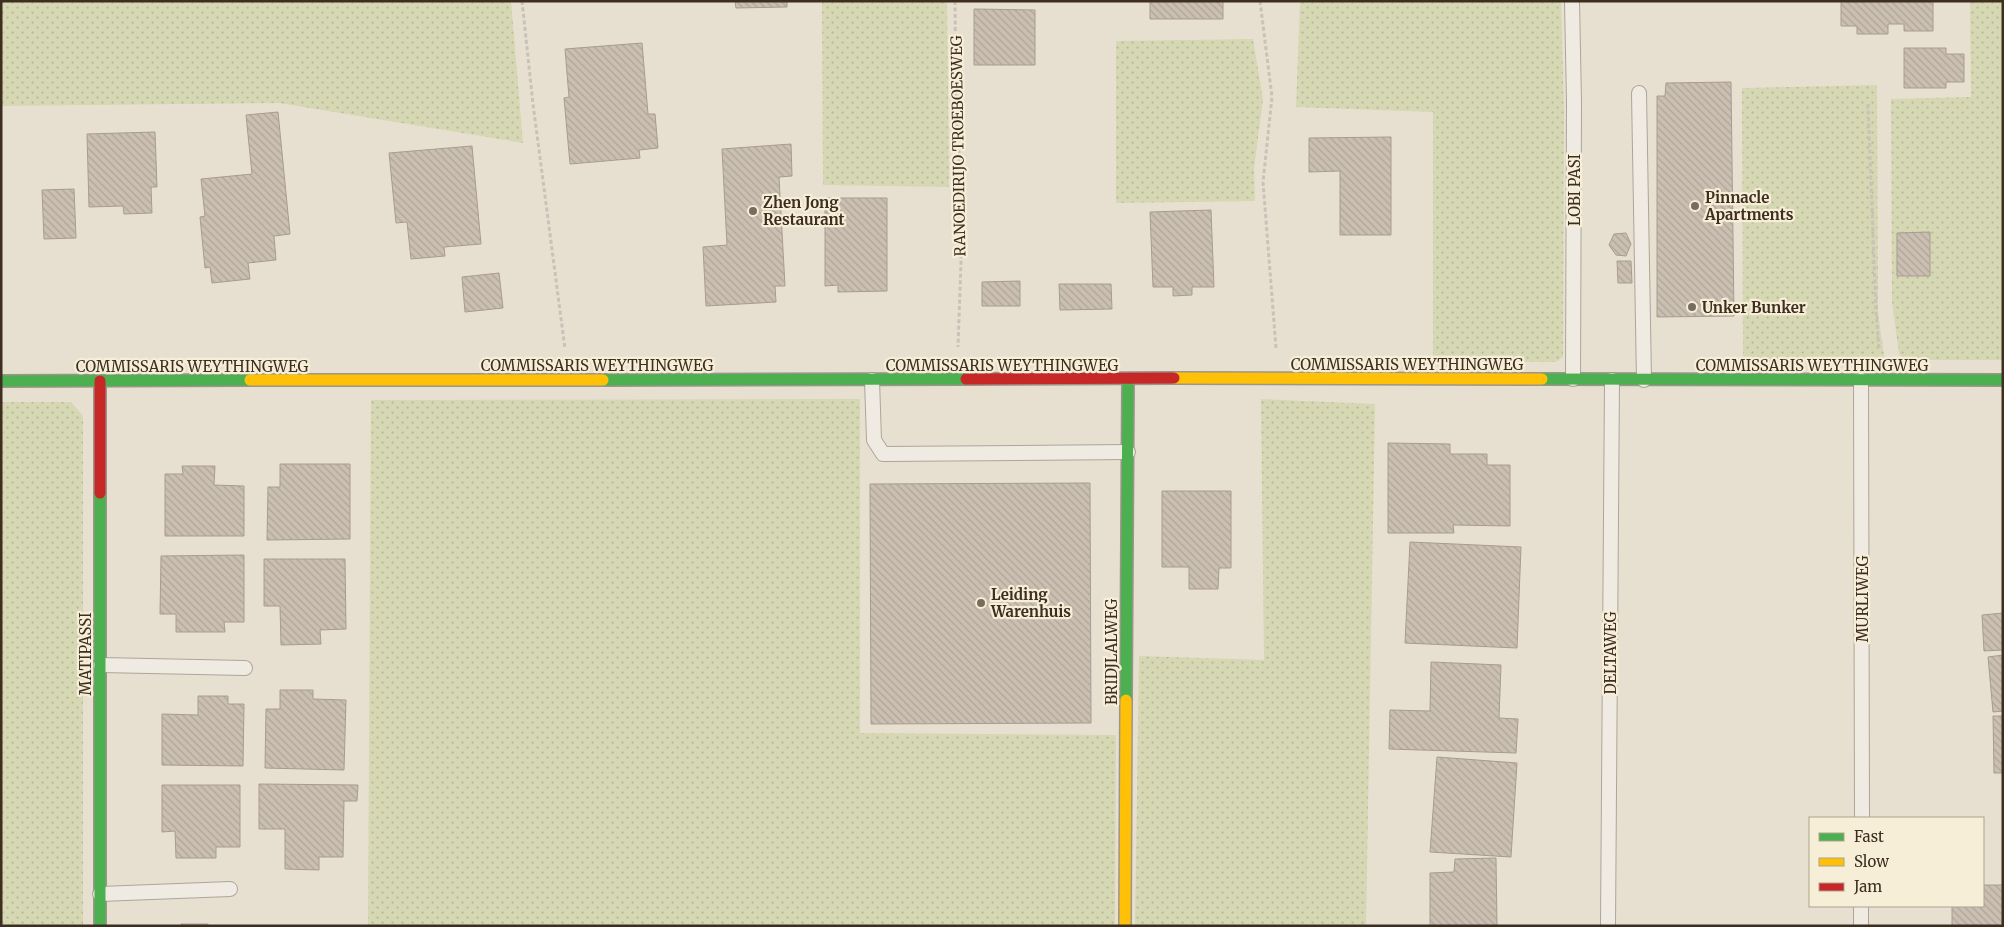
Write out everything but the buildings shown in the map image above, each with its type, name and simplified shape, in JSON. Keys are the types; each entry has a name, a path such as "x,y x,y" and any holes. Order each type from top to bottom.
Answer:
{"main road":[{"name":"COMMISSARIS WEYTHINGWEG","path":"1,381 1278,378 2003,380"},
{"name":"BRIDJLALWEG","path":"1125,926 1128,379"},
{"name":"MATIPASSI","path":"100,381 100,926"}],"lane":[{"name":"LOBI PASI","path":"1572,1 1574,102 1573,379"},
{"path":"1639,93 1644,380"},
{"path":"872,380 874,440 883,454 1128,452"},
{"name":"DELTAWEG","path":"1608,926 1612,380"},
{"name":"MURLIWEG","path":"1861,380 1862,817"},
{"path":"100,665 245,668"},
{"path":"100,894 230,889"},
{"path":"1861,907 1861,926"}],"path":[{"path":"522,1 568,380"},
{"name":"RANOEDIRIJO TROEBOESWEG","path":"956,1 956,113 962,205 957,380"},
{"path":"1260,1 1272,97 1263,182 1278,378"},
{"path":"1868,104 1876,312 1882,381"}],"green space":[{"path":"1,1 511,1 523,143 279,103 1,106"},
{"path":"822,1 947,1 949,187 823,185"},
{"path":"1300,1 1561,1 1564,112 1563,357 1556,362 1433,361 1433,112 1296,107"},
{"path":"1970,1 2003,1 2003,360 1904,360 1899,354 1892,302 1891,99 1971,97"},
{"path":"1253,39 1263,99 1254,168 1255,201 1116,203 1116,41"},
{"path":"1877,85 1878,313 1885,362 1743,362 1742,88"},
{"path":"860,399 860,733 1116,735 1115,926 368,926 371,400"},
{"path":"1261,399 1375,404 1366,926 1135,926 1139,656 1264,660"},
{"path":"1,402 71,402 83,416 83,926 1,926"}],"traffic: fast":[{"path":"603,380 966,379"},
{"path":"1126,700 1128,379"},
{"path":"1542,379 2003,380"},
{"path":"1,381 250,380"},
{"path":"100,493 100,926"}],"traffic: slow":[{"path":"1174,378 1542,379"},
{"path":"250,380 603,380"},
{"path":"1125,926 1126,700"}],"traffic: jam":[{"path":"966,379 1174,378"},
{"path":"100,381 100,493"}],"place":[{"name":"Pinnacle Apartments","path":"1695,206"},
{"name":"Zhen Jong Restaurant","path":"753,211"},
{"name":"Unker Bunker","path":"1692,307"},
{"name":"Leiding Warenhuis","path":"981,603"}]}
